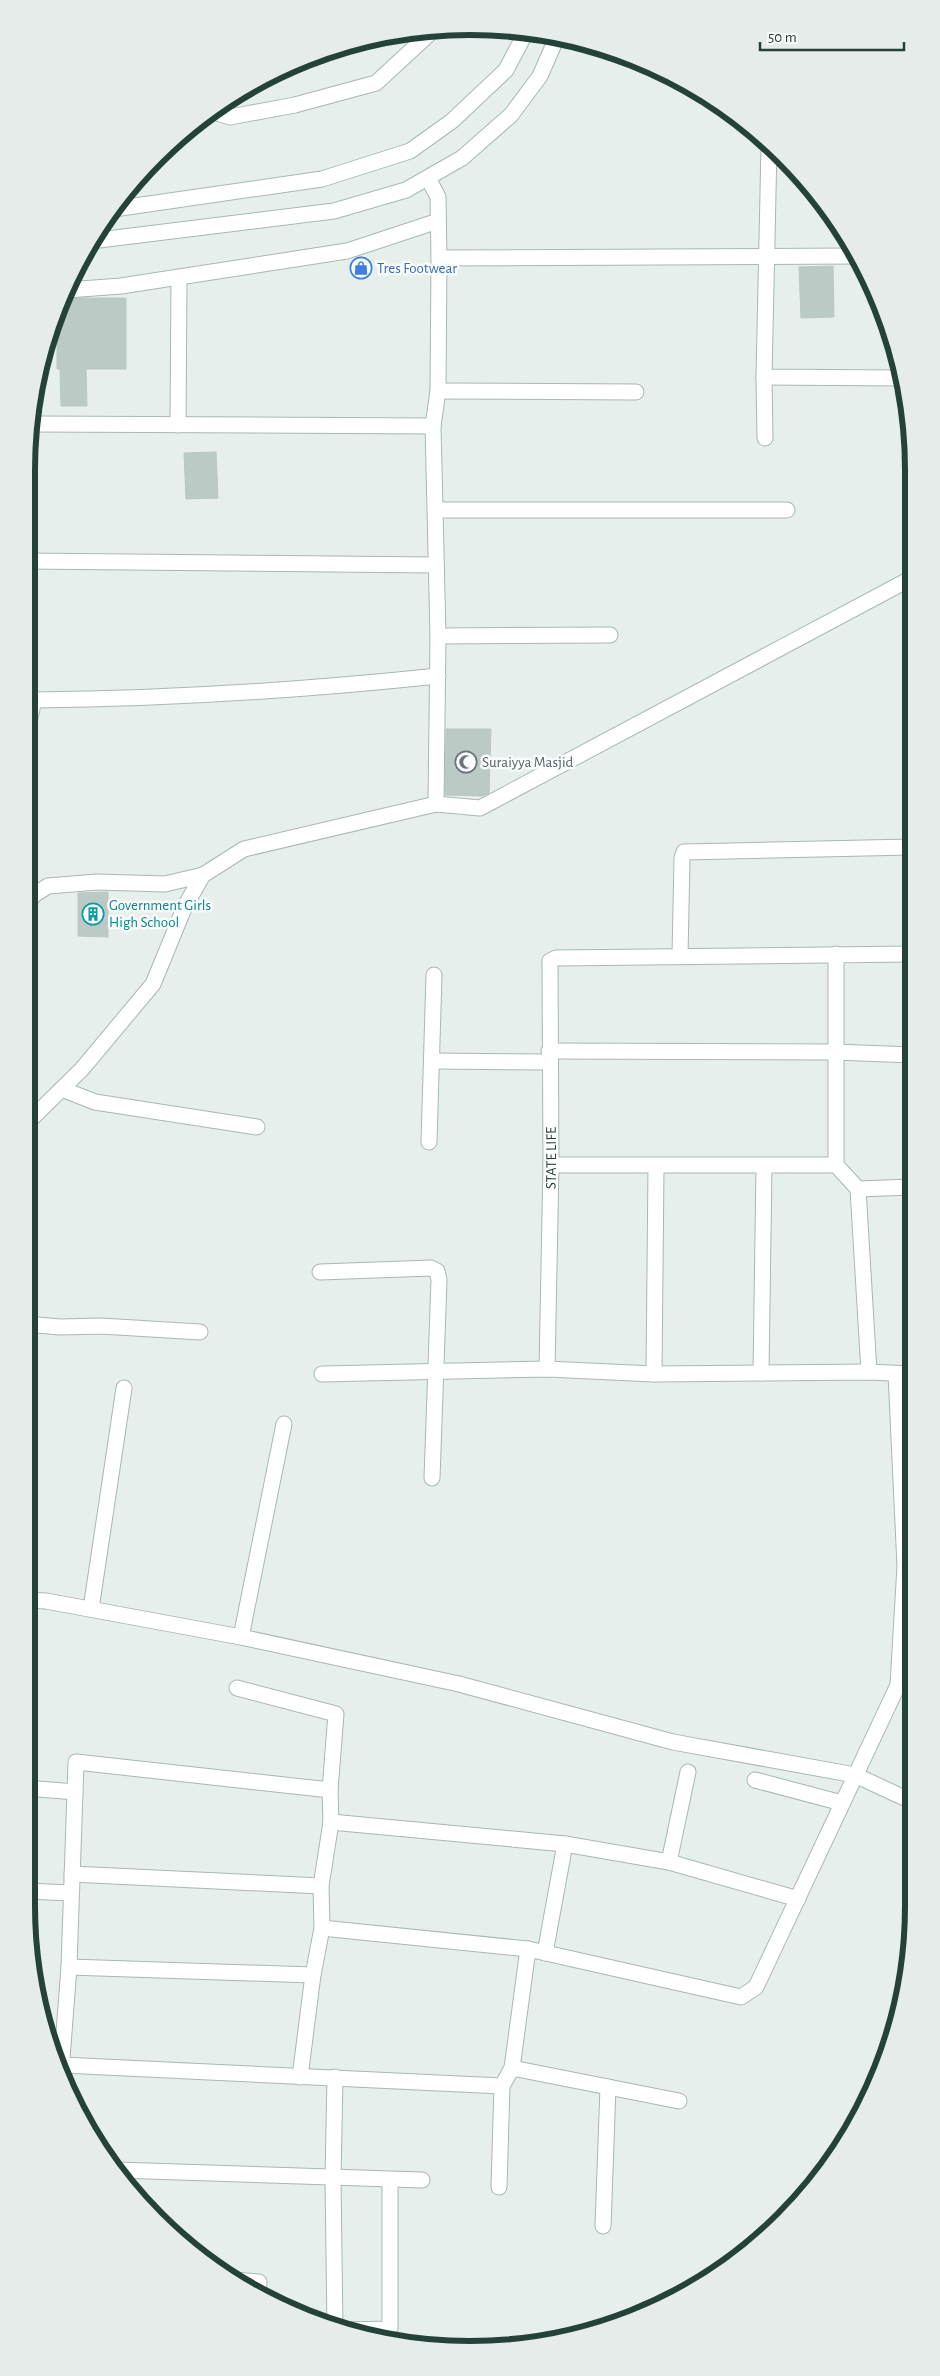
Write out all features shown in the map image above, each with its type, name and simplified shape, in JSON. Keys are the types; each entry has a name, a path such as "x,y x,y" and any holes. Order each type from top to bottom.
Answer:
{"street":[{"path":"220,114 230,117 295,105 376,83 425,38"},
{"path":"123,208 322,179 410,151 452,121 506,70 523,39"},
{"path":"101,240 334,211 406,190 462,158 511,115 540,76 554,43"},
{"path":"765,438 764,377 769,154"},
{"path":"428,178 438,197 439,258 438,391 433,426 438,636 436,804"},
{"path":"125,205 133,207"},
{"path":"75,289 179,278 346,251 438,222"},
{"path":"439,258 849,256"},
{"path":"178,425 179,278"},
{"path":"764,377 895,378"},
{"path":"438,391 636,392"},
{"path":"38,424 433,426"},
{"path":"436,510 787,510"},
{"path":"35,562 436,565"},
{"path":"35,895 48,886 97,882 165,884 202,875 244,849 436,804 480,808 905,582"},
{"path":"438,636 610,635"},
{"path":"35,700 97,700 321,689 438,676"},
{"path":"680,956 682,858 684,852 905,847"},
{"path":"35,1115 82,1069 153,984 185,906 202,875"},
{"path":"836,954 836,1164 858,1189 869,1372"},
{"name":"STATE LIFE","path":"547,1369 551,1165 550,960 556,958 905,954"},
{"path":"429,1142 433,1061 434,975"},
{"path":"433,1061 549,1056 835,1052 905,1055"},
{"path":"62,1089 95,1102 257,1127"},
{"path":"551,1165 764,1166 836,1164"},
{"path":"654,1374 656,1166"},
{"path":"761,1373 764,1166"},
{"path":"858,1189 905,1187"},
{"path":"320,1272 432,1268 437,1271 439,1280 434,1371 432,1478"},
{"path":"35,1325 60,1327 101,1326 200,1332"},
{"path":"322,1374 547,1369 654,1374 869,1372 905,1374"},
{"path":"896,1374 905,1507"},
{"path":"91,1609 124,1388"},
{"path":"241,1637 284,1424"},
{"path":"35,1601 91,1609 241,1637 459,1684 673,1742 854,1775 905,1798"},
{"path":"322,1928 528,1949 741,1997 756,1987 854,1775 898,1685 905,1609"},
{"path":"237,1688 336,1714 330,1790 331,1822 322,1886 322,1928 313,1975 300,2077"},
{"path":"62,2056 69,1967 76,1762 330,1790"},
{"path":"669,1862 688,1772"},
{"path":"755,1780 842,1802"},
{"path":"35,1789 75,1792"},
{"path":"331,1822 566,1844 669,1862 798,1899"},
{"path":"545,1953 566,1844"},
{"path":"72,1874 322,1886"},
{"path":"35,1891 72,1893"},
{"path":"499,2187 502,2086 512,2068 528,1949"},
{"path":"69,1967 313,1975"},
{"path":"512,2068 679,2101"},
{"path":"67,2069 335,2077 502,2086"},
{"path":"335,2077 333,2179 335,2319"},
{"path":"603,2226 608,2087"},
{"path":"125,2170 390,2181 422,2180"},
{"path":"371,2329 390,2329 390,2181"},
{"path":"249,2281 259,2282 259,2286"}],"building":[{"path":"833,266 834,317 801,318 799,267"},
{"path":"71,298 126,298 126,369 86,369 87,406 61,406 60,369 57,369 57,333"},
{"path":"216,452 218,498 186,499 184,453"},
{"name":"Suraiyya Masjid","path":"446,729 491,729 489,793 482,796 445,795"},
{"name":"Government Girls High School","path":"108,892 108,937 78,936 78,893"}],"place":[{"name":"Tres Footwear","path":"361,268"},
{"name":"Suraiyya Masjid","path":"466,762"},
{"name":"Government Girls High School","path":"93,914"}]}
